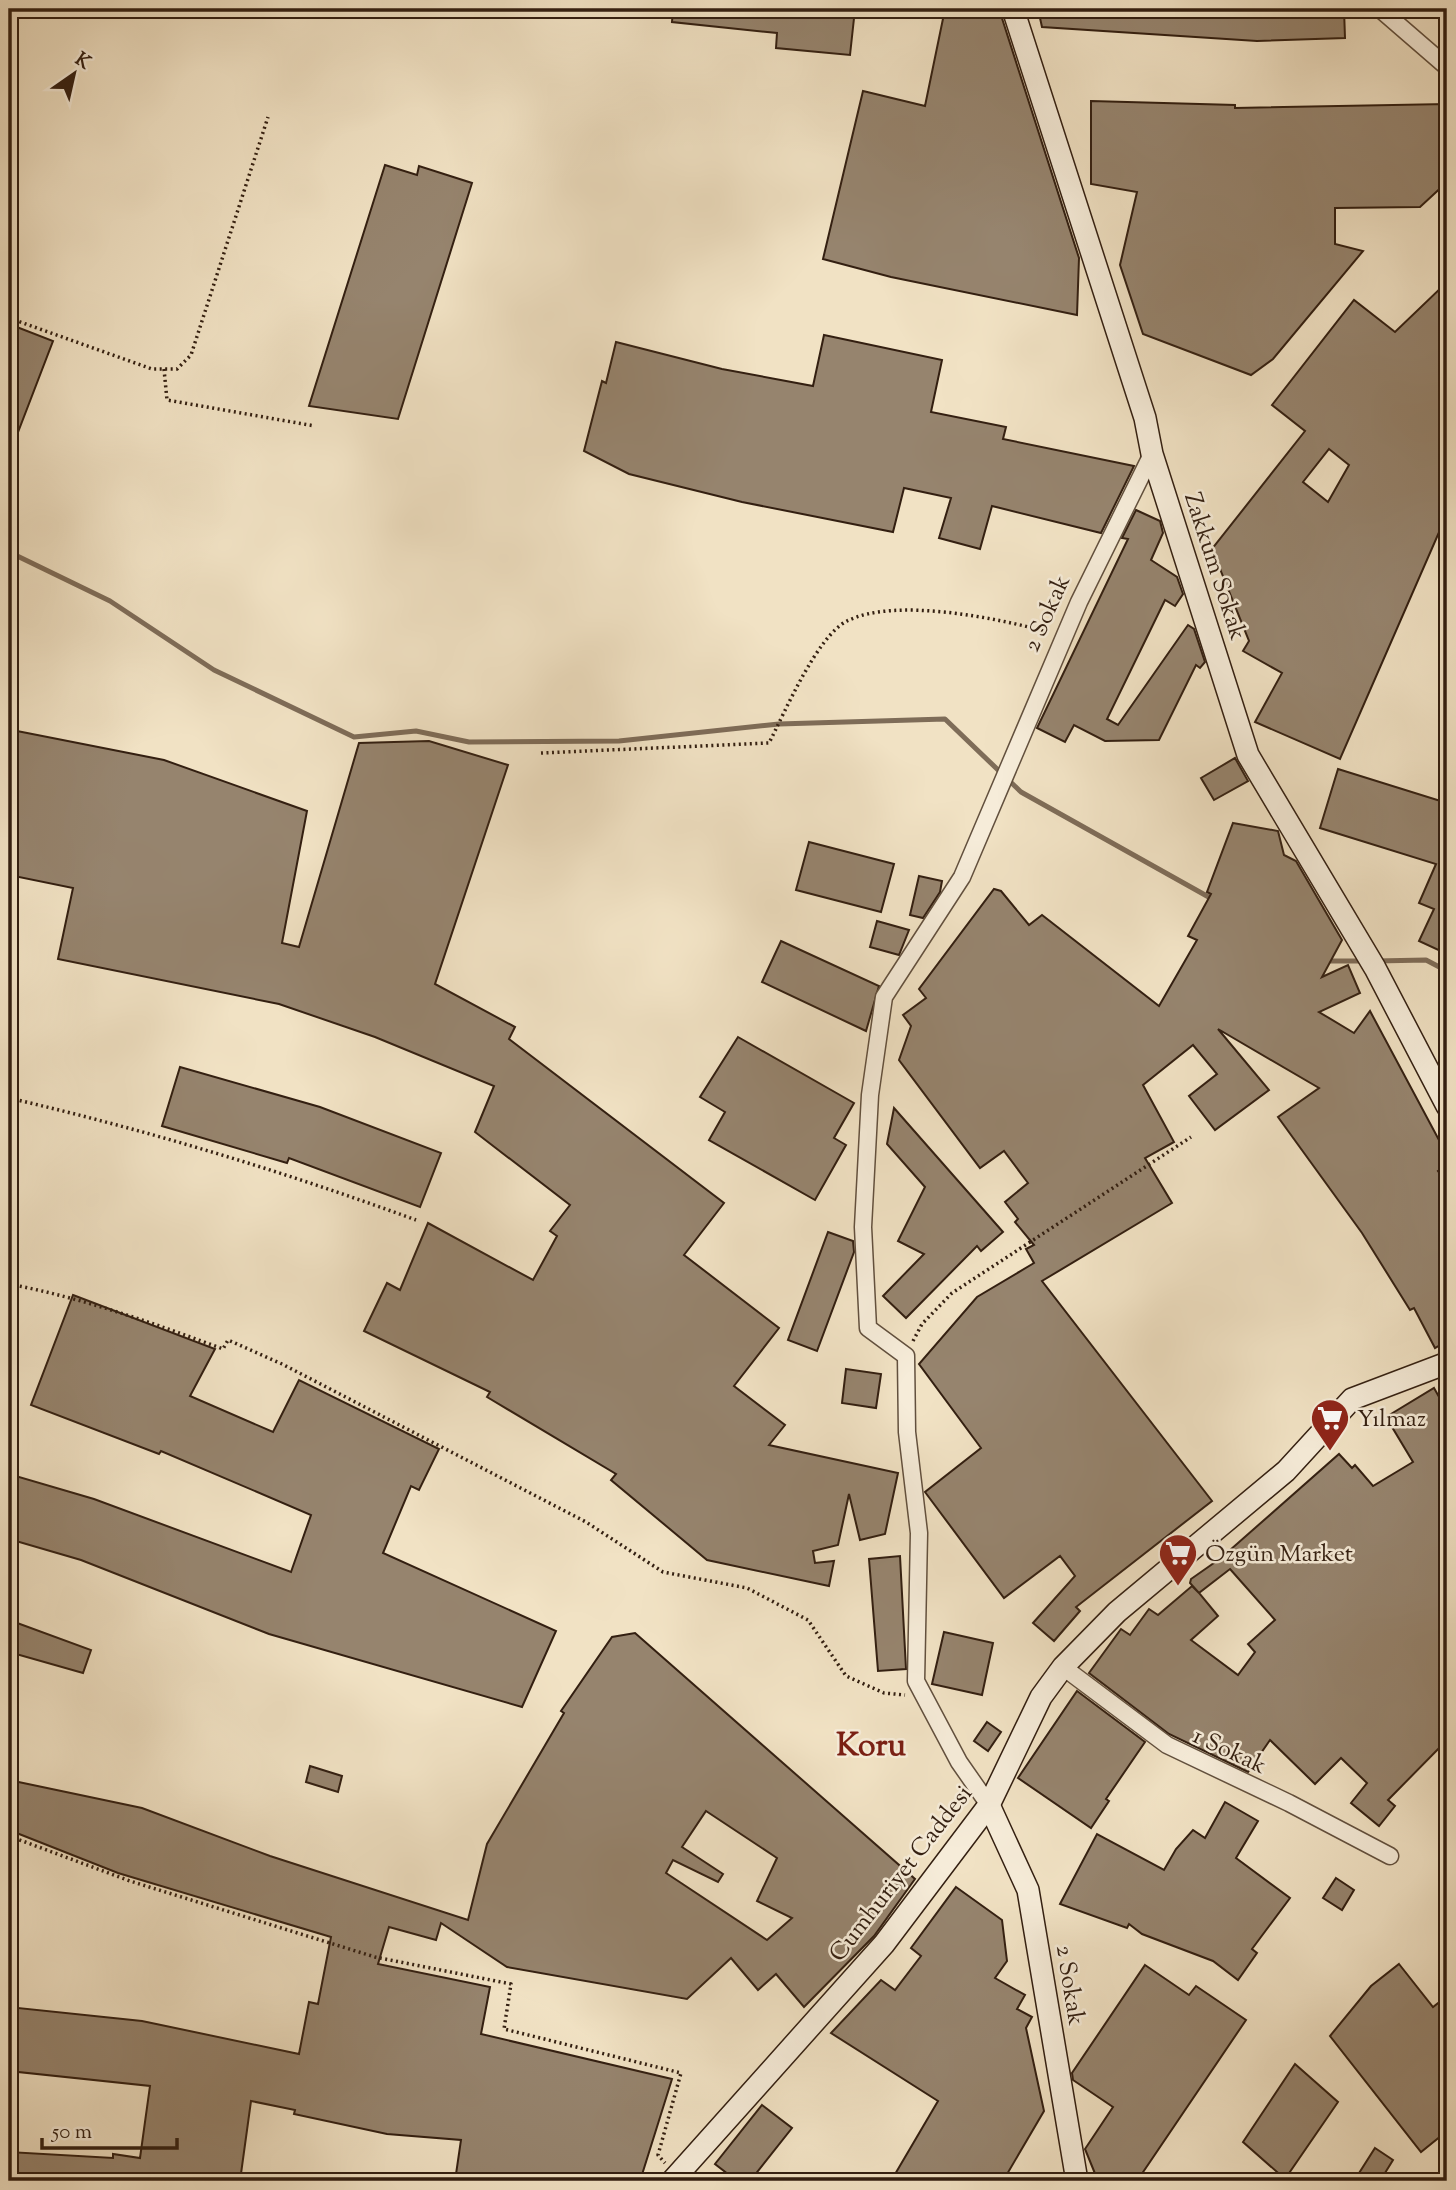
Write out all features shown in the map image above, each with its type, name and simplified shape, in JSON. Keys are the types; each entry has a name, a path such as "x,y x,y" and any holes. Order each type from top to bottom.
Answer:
{"street":[{"name":"Zakkum Sokak","path":"1013,9 1145,418 1153,454 1248,755 1376,968 1447,1106"},
{"path":"1380,9 1447,67"},
{"name":"2 Sokak","path":"906,1356 868,1328 863,1227 870,1095 884,997 962,877 999,798 1010,759 1064,637 1153,454"},
{"path":"906,1356 907,1432 919,1534 916,1681 958,1762 989,1805"},
{"name":"Cumhuriyet Caddesi","path":"674,2179 884,1944 989,1805 1041,1697 1063,1667 1117,1612 1286,1471 1352,1399 1447,1363"},
{"name":"1 Sokak","path":"1063,1667 1167,1745 1289,1803 1390,1856"},
{"name":"2 Sokak","path":"989,1805 1028,1890 1077,2181"}],"path":[{"path":"9,318 152,369 177,369 191,355 268,117"},
{"path":"164,369 167,400 316,426"},
{"path":"541,753 769,743 817,651 846,621 889,612 943,611 1009,621 1064,637"},
{"path":"9,1098 109,1121 287,1173 416,1220"},
{"path":"906,1356 922,1324 952,1293 1191,1138"},
{"path":"9,1284 55,1293 145,1320 223,1349 228,1340 282,1364 586,1522 663,1572 747,1588 808,1620 846,1676 884,1693 925,1697"},
{"path":"9,1836 168,1894 375,1957 511,1984 504,2029 681,2073 658,2155 674,2179"}],"building":[{"path":"673,9 855,9 850,55 776,48 777,33 672,22"},
{"path":"945,9 999,9 1079,258 1077,315 891,277 823,259 863,91 925,106"},
{"path":"1038,9 1344,9 1345,38 1257,41 1042,27"},
{"path":"1091,101 1235,105 1235,108 1447,104 1447,182 1420,207 1335,208 1335,244 1363,251 1273,359 1251,375 1143,334 1120,265 1137,192 1091,184"},
{"path":"385,165 417,175 419,166 472,183 398,419 309,406"},
{"path":"1447,282 1447,514 1340,759 1255,722 1282,673 1243,651 1249,641 1212,549 1305,431 1272,405 1354,300 1395,332","holes":["1329,449 1349,465 1328,502 1303,482"]},
{"path":"9,324 53,341 10,453 9,453"},
{"path":"824,335 942,360 931,412 1006,427 1003,439 1134,466 1101,533 992,506 980,549 939,538 951,498 904,488 893,532 742,502 629,474 584,451 602,381 606,383 616,342 722,369 813,386"},
{"path":"1136,510 1160,521 1163,533 1151,560 1177,577 1183,594 1175,606 1165,600 1107,719 1118,725 1188,625 1194,629 1205,662 1200,668 1196,665 1159,740 1105,741 1074,725 1065,742 1037,728 1128,539 1122,538"},
{"path":"17,731 164,760 307,811 282,943 299,947 359,743 429,741 508,765 435,984 515,1027 509,1039 724,1203 684,1255 779,1328 734,1386 785,1425 769,1445 898,1473 885,1534 860,1540 849,1494 838,1545 813,1551 815,1563 834,1561 829,1586 707,1560 611,1480 616,1474 487,1397 490,1392 364,1331 387,1283 400,1290 428,1223 533,1280 557,1236 550,1231 570,1205 475,1132 494,1086 375,1037 279,1004 58,959 73,888 9,875 9,772"},
{"path":"1235,758 1248,781 1214,800 1201,778"},
{"path":"1338,769 1447,803 1447,954 1419,941 1434,909 1419,903 1436,864 1320,828"},
{"path":"1233,823 1278,831 1284,855 1296,861 1342,940 1322,977 1348,965 1360,993 1319,1012 1354,1033 1370,1011 1447,1155 1447,1165 1438,1171 1447,1184 1447,1341 1435,1348 1414,1308 1410,1310 1362,1233 1278,1117 1319,1088 1218,1029 1269,1090 1215,1130 1189,1096 1217,1074 1193,1045 1143,1085 1174,1142 1145,1158 1172,1203 1042,1281 1212,1501 1076,1607 1080,1611 1054,1641 1033,1623 1075,1576 1060,1556 1004,1598 925,1492 981,1448 919,1364 977,1297 1034,1263 1026,1249 1034,1245 1015,1222 1018,1219 1005,1202 1028,1183 1004,1151 980,1168 899,1060 911,1026 903,1015 926,998 919,989 994,889 1001,891 1029,925 1042,915 1159,1006 1197,940 1188,936 1211,894 1207,892"},
{"path":"809,842 894,864 881,912 796,890"},
{"path":"919,876 942,881 940,892 923,918 910,915"},
{"path":"877,921 909,930 899,955 870,947"},
{"path":"781,941 879,986 866,1031 762,982"},
{"path":"738,1037 854,1103 834,1138 846,1145 815,1200 709,1140 725,1112 700,1097"},
{"path":"180,1067 320,1107 441,1153 420,1207 289,1158 287,1163 162,1126"},
{"path":"894,1108 1003,1232 981,1251 977,1246 906,1318 883,1296 924,1254 898,1241 925,1187 887,1144"},
{"path":"828,1232 853,1241 854,1252 817,1351 788,1340"},
{"path":"73,1295 215,1349 190,1396 273,1432 299,1380 439,1449 419,1490 411,1486 383,1553 556,1631 522,1707 269,1634 81,1560 9,1539 9,1474 94,1499 291,1572 311,1515 161,1451 159,1454 31,1405"},
{"path":"846,1369 881,1374 876,1408 842,1403"},
{"path":"1434,1388 1447,1411 1447,1740 1388,1800 1395,1806 1379,1826 1351,1803 1367,1783 1341,1758 1315,1784 1270,1740 1248,1772 1169,1734 1089,1673 1121,1629 1130,1635 1149,1609 1158,1615 1192,1586 1199,1593 1190,1583 1191,1579 1221,1558 1339,1454 1352,1468 1355,1465 1373,1486 1413,1462 1386,1417","holes":["1230,1569 1275,1620 1248,1644 1255,1652 1238,1675 1191,1640 1218,1616 1199,1593"]},
{"path":"900,1556 906,1669 878,1671 869,1559"},
{"path":"9,1620 91,1650 83,1673 9,1652"},
{"path":"944,1632 993,1643 982,1695 932,1684"},
{"path":"635,1633 915,1879 874,1936 804,2007 776,1974 758,1990 731,1958 687,1999 507,1967 441,1923 436,1940 389,1927 378,1964 490,1987 481,2034 672,2079 640,2181 455,2181 461,2140 387,2134 294,2114 295,2110 251,2101 240,2181 9,2181 9,2152 113,2158 113,2154 140,2158 150,2086 9,2071 9,2007 142,2021 299,2054 309,2002 318,2004 331,1937 118,1873 9,1830 9,1780 142,1808 270,1856 468,1920 487,1844 564,1713 561,1711 612,1637","holes":["706,1811 777,1858 757,1901 792,1918 767,1940 666,1873 673,1860 718,1882 723,1874 682,1847"]},
{"path":"1077,1691 1145,1742 1106,1799 1109,1801 1091,1828 1018,1778"},
{"path":"987,1722 1001,1732 988,1751 974,1741"},
{"path":"310,1766 342,1776 338,1792 306,1782"},
{"path":"1225,1802 1258,1821 1236,1858 1290,1898 1252,1949 1257,1953 1238,1980 1213,1961 1142,1934 1129,1924 1127,1928 1060,1904 1097,1834 1164,1870 1176,1849 1193,1830 1205,1838"},
{"path":"1336,1878 1354,1890 1342,1910 1323,1898"},
{"path":"956,1887 1002,1920 1007,1961 995,1978 1025,1995 1017,2009 1032,2017 1026,2028 1044,2111 1003,2181 891,2181 938,2101 831,2033 881,1980 895,1990 921,1956 911,1948"},
{"path":"1399,1964 1433,2007 1447,1996 1447,2131 1421,2152 1330,2036 1371,1986"},
{"path":"1145,1965 1189,1995 1196,1986 1246,2020 1137,2181 1098,2181 1085,2149 1113,2107 1073,2080 1072,2073"},
{"path":"1295,2064 1338,2102 1285,2179 1243,2142"},
{"path":"762,2105 792,2128 750,2181 737,2181 715,2164"},
{"path":"1375,2148 1393,2160 1380,2181 1354,2181"}],"waterway":[{"path":"9,552 110,601 214,670 354,737 416,731 469,742 619,741 779,724 945,719 1021,792 1214,900"},
{"path":"1376,961 1426,960 1447,971"},
{"path":"1324,961 1363,961"}],"place":[{"name":"Yılmaz","path":"1330,1452"},
{"name":"Özgün Market","path":"1178,1587"}],"district":[{"name":"Koru","path":"871,1744"}]}
